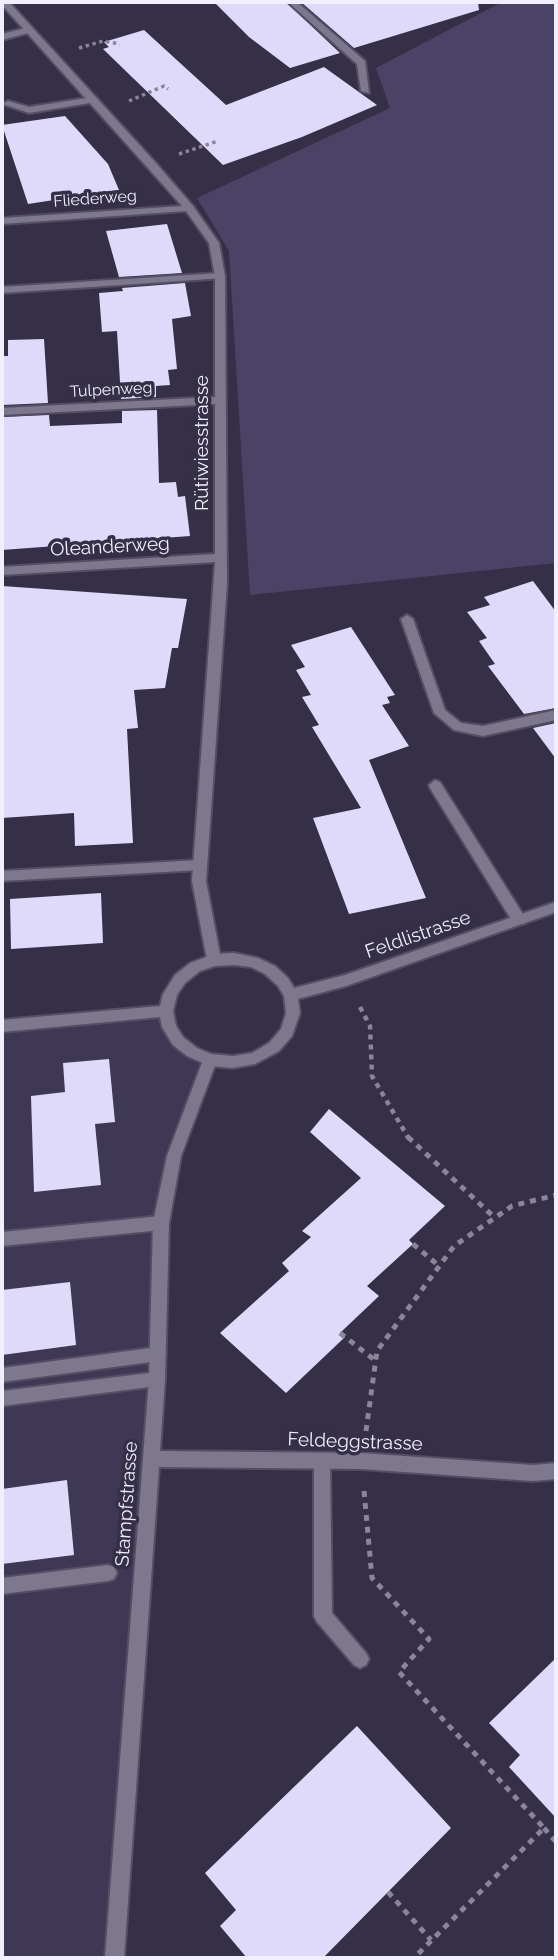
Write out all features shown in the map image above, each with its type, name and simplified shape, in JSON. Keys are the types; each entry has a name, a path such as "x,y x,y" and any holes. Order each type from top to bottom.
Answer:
{"street":[{"name":"Rütiwiesstrasse","path":"4,2 152,164 214,243 220,276 221,558 199,881 214,960"},
{"path":"292,2 362,63 366,91"},
{"path":"2,37 29,30"},
{"path":"8,104 29,110 97,105"},
{"name":"Fliederweg","path":"2,221 189,208"},
{"path":"2,290 220,276"},
{"name":"Tulpenweg","path":"2,412 222,400"},
{"name":"Oleanderweg","path":"2,571 221,558"},
{"path":"407,619 440,713 458,727 482,731 556,715"},
{"path":"435,785 519,920"},
{"path":"2,876 200,865"},
{"name":"Feldlistrasse","path":"290,995 346,980 556,907"},
{"path":"214,960 253,962 270,970 283,982 290,995 293,1013 287,1032 274,1047 255,1058 233,1062 210,1060 192,1052 178,1041 169,1027 166,1011 170,994 180,979 195,967 214,960"},
{"path":"2,1026 166,1011"},
{"name":"Stampfstrasse","path":"114,1958 152,1459 161,1223 174,1156 210,1060"},
{"path":"2,1239 161,1223"},
{"path":"2,1375 158,1354"},
{"path":"2,1399 157,1379"},
{"name":"Feldeggstrasse","path":"152,1459 361,1461 533,1473 556,1471"},
{"path":"322,1461 323,1616 360,1659"},
{"path":"2,1587 108,1573"}],"path":[{"path":"52,55 103,41 120,44"},
{"path":"97,105 127,102 164,86 168,89"},
{"path":"152,164 218,141"},
{"path":"360,1007 370,1026 372,1076 409,1139 495,1218"},
{"path":"556,1195 512,1206 454,1246 439,1266 377,1351 361,1461 372,1578 429,1639 399,1672 556,1842"},
{"path":"413,1244 439,1266"},
{"path":"340,1333 376,1361"},
{"path":"414,1958 544,1828"},
{"path":"388,1892 431,1940"}],"shaded area":[{"path":"502,2 556,2 556,563 250,595 229,251 197,198 390,108 376,68"},
{"path":"166,1011 169,1027 210,1060 161,1223 157,1379 114,1958 2,1958 2,1026"}],"building":[{"path":"214,2 286,2 340,53 290,68 249,37"},
{"path":"301,2 478,2 479,10 354,48"},
{"path":"144,30 226,105 324,67 377,105 302,137 223,165 103,49 109,47 104,42"},
{"path":"65,116 108,164 119,190 28,204 2,125"},
{"path":"167,224 182,273 119,277 106,231"},
{"path":"185,283 191,316 172,319 177,369 168,370 170,385 156,386 156,397 121,399 117,331 102,332 99,293 123,291 122,288"},
{"path":"44,339 48,403 2,405 2,356 8,356 8,340"},
{"path":"157,410 159,483 176,482 178,497 185,496 190,536 2,550 2,417 49,415 50,426 122,423 122,411"},
{"path":"533,581 556,612 556,708 524,714 488,666 495,664 479,641 487,638 467,612 490,605 484,597"},
{"path":"2,586 187,599 178,648 172,648 165,688 134,690 138,728 127,729 133,843 75,846 74,813 2,818"},
{"path":"351,627 395,695 387,697 390,703 382,705 409,746 369,760 426,898 349,914 313,818 361,808 312,727 319,725 302,697 311,695 296,670 305,667 291,645"},
{"path":"556,723 556,759 533,728"},
{"path":"101,893 103,943 11,949 10,899"},
{"path":"109,1059 115,1122 95,1124 101,1185 34,1192 31,1096 65,1092 63,1063"},
{"path":"329,1109 445,1206 409,1240 413,1244 367,1286 379,1296 340,1333 345,1337 286,1393 220,1333 289,1271 282,1263 311,1237 302,1231 361,1178 310,1132"},
{"path":"70,1282 76,1345 2,1355 2,1290"},
{"path":"67,1480 74,1555 2,1564 2,1489"},
{"path":"556,1658 556,1818 509,1767 520,1755 489,1723"},
{"path":"357,1726 451,1828 323,1958 247,1958 220,1926 236,1910 205,1873"}]}
